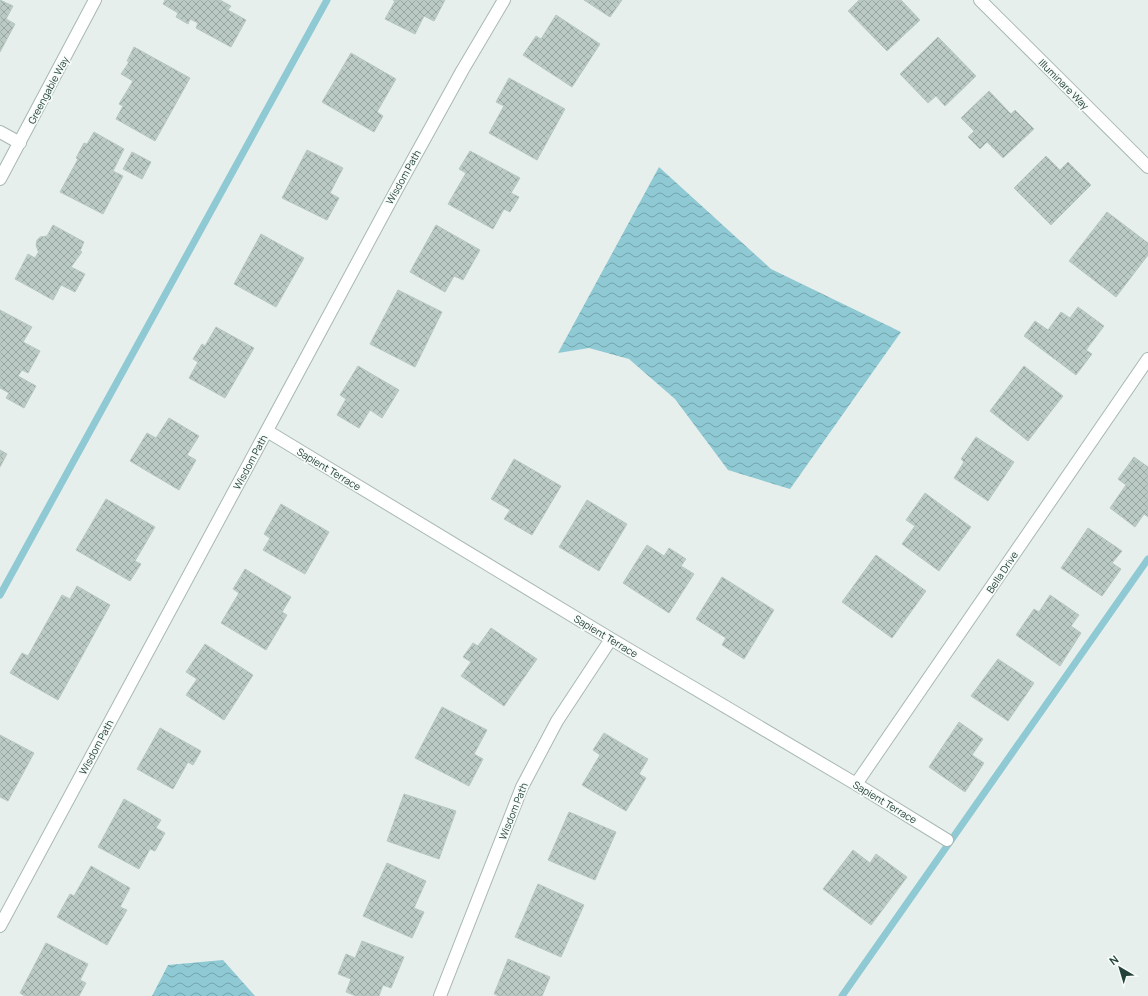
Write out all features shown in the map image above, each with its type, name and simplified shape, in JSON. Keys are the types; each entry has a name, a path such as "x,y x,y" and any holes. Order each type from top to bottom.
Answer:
{"street":[{"name":"Greengable Way","path":"0,179 95,0"},
{"name":"Wisdom Path","path":"0,926 401,180 504,0"},
{"name":"Illuminare Way","path":"980,0 1148,167"},
{"path":"0,132 20,143"},
{"name":"Bella Drive","path":"856,784 1148,359"},
{"name":"Sapient Terrace","path":"267,431 947,840"},
{"name":"Wisdom Path","path":"440,996 522,787 557,721 611,639"}],"water":[{"path":"659,167 771,269 901,332 790,489 728,470 675,399 629,359 589,348 558,353"},
{"path":"223,960 255,996 152,996 168,965"}],"building":[{"path":"0,0 13,6 6,19 15,24 0,52"},
{"path":"165,0 220,0 231,6 228,10 246,20 231,47 196,28 198,23 190,19 188,24 176,17 178,13 163,4"},
{"path":"393,0 445,0 434,21 424,16 415,34 385,19 395,1"},
{"path":"584,0 622,0 610,17"},
{"path":"859,0 901,0 920,20 887,51 848,11"},
{"path":"556,15 600,44 572,87 523,55 536,36 541,39"},
{"path":"938,37 976,76 945,106 936,96 928,103 900,74"},
{"path":"134,47 190,78 155,141 116,119 123,106 119,104 133,81 121,74 129,62 127,61"},
{"path":"351,53 396,79 377,112 383,116 374,132 322,102"},
{"path":"509,78 565,109 537,160 489,133 504,106 496,102"},
{"path":"989,91 1011,114 1015,110 1034,129 1003,158 987,142 980,149 968,137 974,131 961,118"},
{"path":"94,132 124,149 113,171 123,176 103,214 60,192 78,159 76,158 84,143 87,144"},
{"path":"307,150 343,168 330,193 339,198 327,220 282,198"},
{"path":"470,151 520,178 511,193 519,197 510,212 504,209 493,229 448,204 466,173 459,169"},
{"path":"132,152 151,162 142,179 123,169"},
{"path":"1046,156 1060,170 1068,162 1091,185 1051,225 1014,188"},
{"path":"1107,212 1148,243 1148,255 1116,297 1069,261"},
{"path":"53,225 84,242 80,251 82,252 71,267 85,274 75,292 61,285 53,300 15,279 28,254 35,258 39,251 36,245 37,240 40,237 47,236"},
{"path":"436,225 480,250 463,280 454,276 445,292 410,272"},
{"path":"261,234 304,258 276,307 234,284"},
{"path":"398,290 442,312 415,367 370,344"},
{"path":"1078,307 1104,326 1086,350 1092,354 1076,375 1024,336 1035,321 1048,330 1061,312 1070,318"},
{"path":"0,310 32,327 23,342 40,351 28,373 22,370 18,376 36,386 24,408 6,398 9,393 0,388"},
{"path":"216,327 254,348 225,398 189,378 198,362 193,359 202,344 205,346"},
{"path":"358,366 399,390 382,418 370,410 359,428 337,415 346,399 340,395"},
{"path":"1024,366 1063,396 1028,441 990,411"},
{"path":"169,418 199,436 187,455 196,460 179,490 130,461 147,433 156,438"},
{"path":"976,437 1014,462 988,501 954,478 964,462 961,459"},
{"path":"0,450 7,454 0,467"},
{"path":"1134,457 1148,467 1148,517 1144,514 1135,527 1110,508 1126,485 1118,479"},
{"path":"514,459 561,486 532,535 504,519 510,510 491,499"},
{"path":"925,493 971,527 939,571 902,544 915,526 906,520"},
{"path":"106,499 155,527 135,561 141,564 130,581 76,550"},
{"path":"587,500 627,524 599,571 559,547"},
{"path":"281,504 329,532 305,574 263,550 270,538 264,534"},
{"path":"1088,528 1122,551 1112,563 1121,569 1102,596 1061,568"},
{"path":"647,545 664,556 669,548 686,559 681,566 694,574 669,613 623,583"},
{"path":"876,555 926,591 892,638 842,602"},
{"path":"245,569 291,597 282,612 287,615 266,650 221,623 239,593 233,589"},
{"path":"722,577 774,610 744,659 722,645 726,638 696,619"},
{"path":"77,586 110,605 58,700 10,673 22,653 28,656 62,595 70,599"},
{"path":"1050,595 1079,615 1071,626 1081,633 1060,666 1016,635 1034,609 1039,612"},
{"path":"491,628 537,659 504,706 461,676 471,662 463,657 473,643 478,646"},
{"path":"205,644 253,675 224,720 186,695 197,679 186,672"},
{"path":"998,659 1034,683 1008,721 971,696"},
{"path":"442,707 487,730 474,754 483,759 469,786 415,758"},
{"path":"959,722 983,739 972,755 984,763 965,792 929,767"},
{"path":"160,728 201,751 193,765 188,762 173,789 137,769"},
{"path":"604,733 648,759 639,774 646,778 626,811 582,785 600,755 593,750"},
{"path":"0,735 34,753 8,801 0,797"},
{"path":"404,794 456,811 439,859 387,841"},
{"path":"124,799 161,820 156,828 165,833 155,851 150,849 139,869 98,847"},
{"path":"569,812 616,832 595,880 548,860"},
{"path":"853,850 870,863 876,854 907,877 871,925 823,889"},
{"path":"387,863 426,881 414,908 424,912 412,938 363,916"},
{"path":"91,866 130,888 120,907 127,910 107,945 57,917 70,894 74,896"},
{"path":"538,884 584,905 561,957 515,937"},
{"path":"362,941 404,957 391,988 383,985 379,996 356,996 346,992 351,979 338,974 346,954 355,958"},
{"path":"46,943 88,964 80,980 86,983 79,996 25,996 20,993"},
{"path":"508,959 550,977 542,996 499,996 494,994"}],"waterway":[{"path":"0,595 327,0"},
{"path":"842,996 1148,559"}]}
